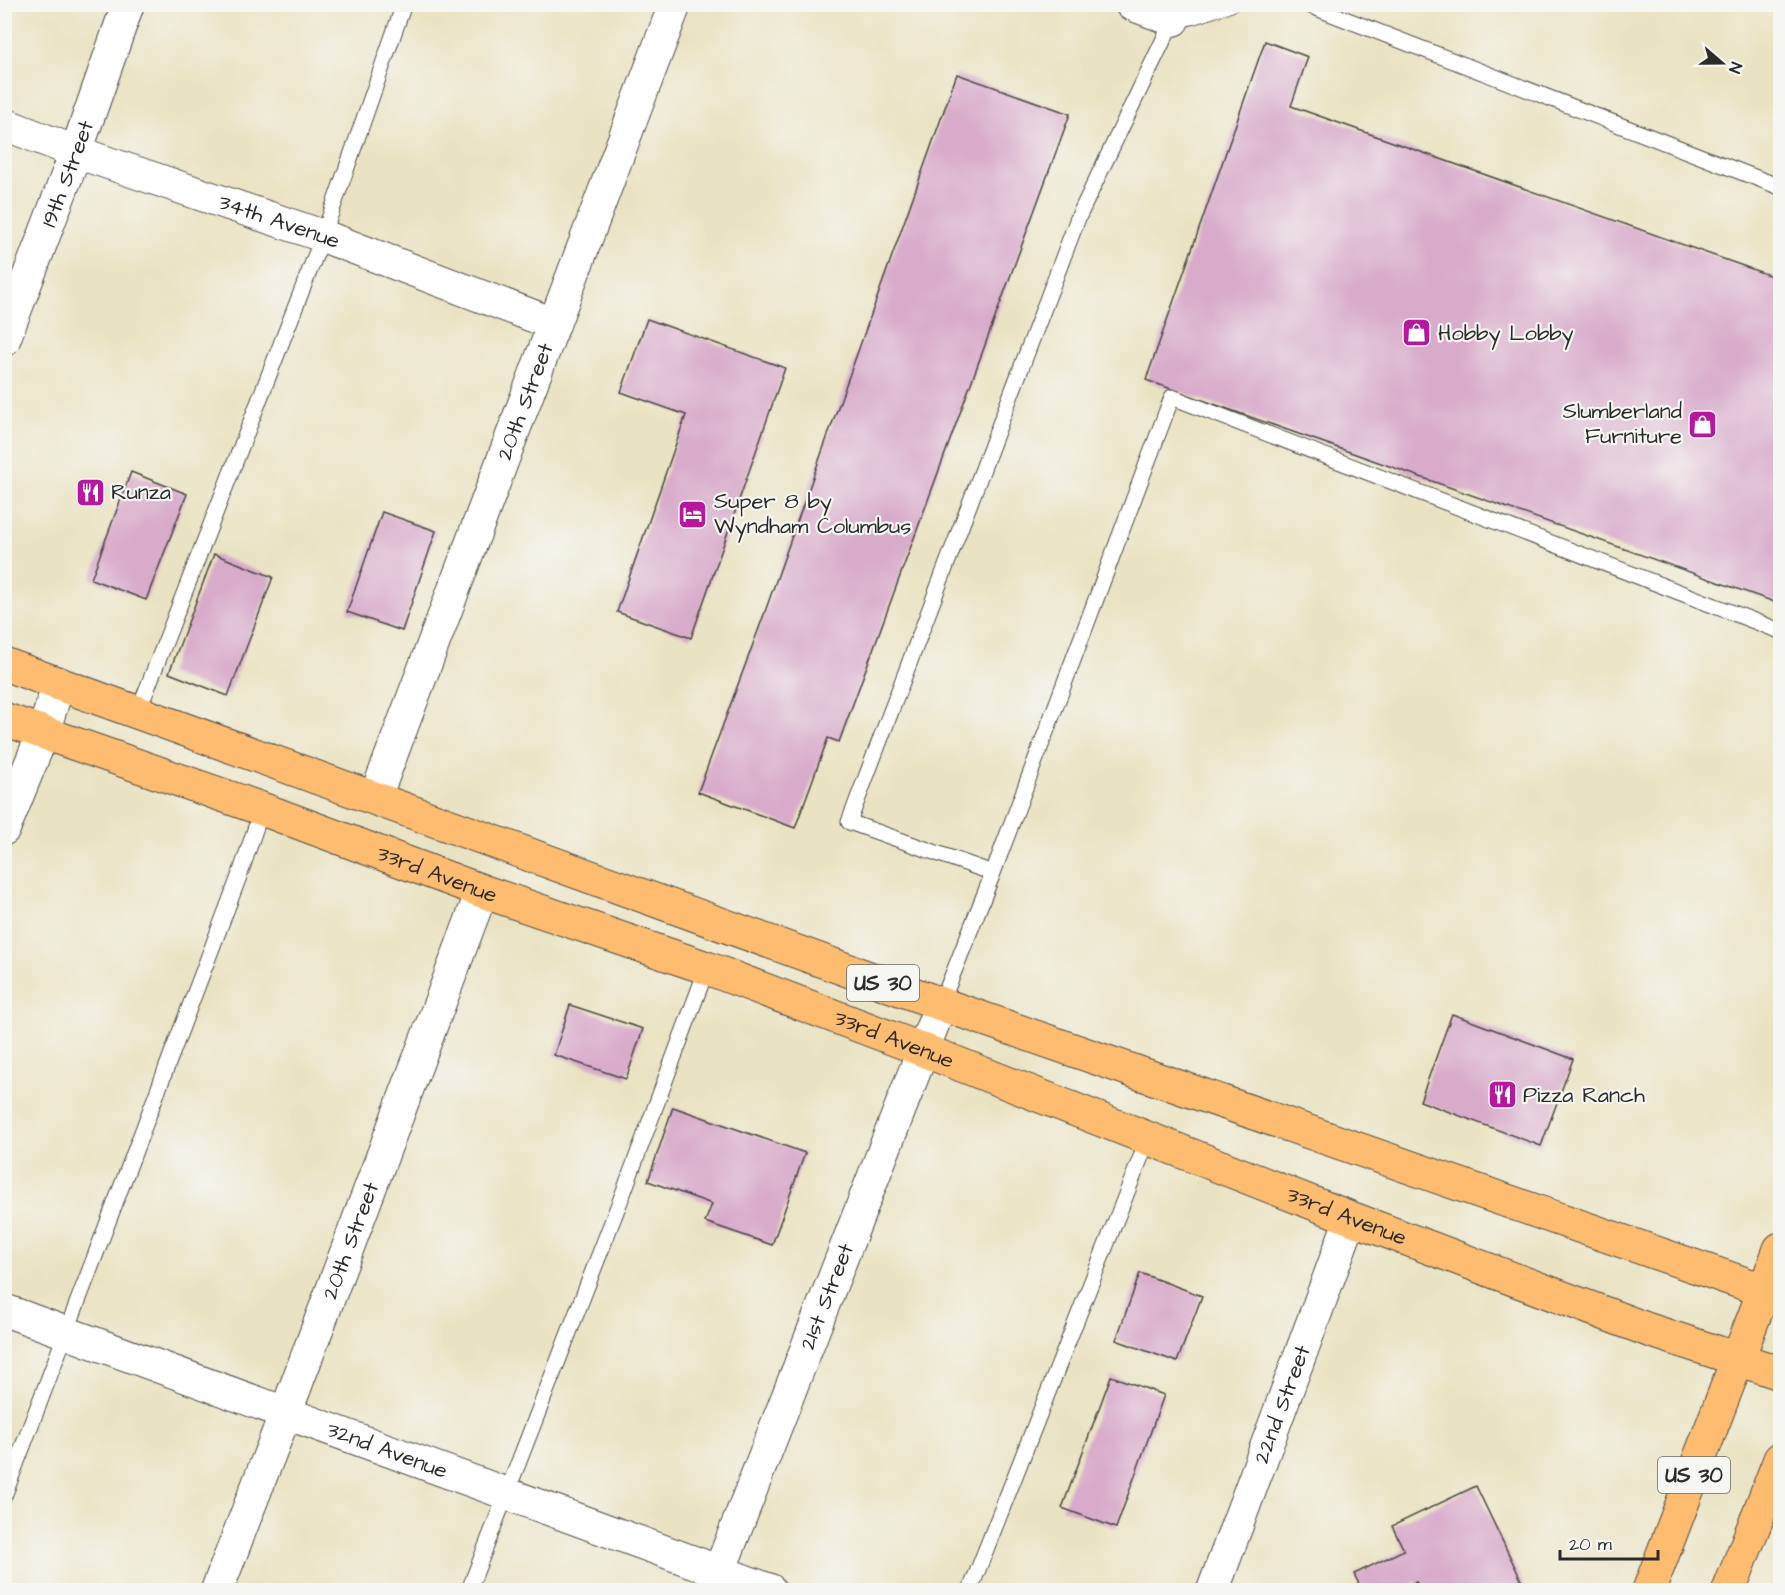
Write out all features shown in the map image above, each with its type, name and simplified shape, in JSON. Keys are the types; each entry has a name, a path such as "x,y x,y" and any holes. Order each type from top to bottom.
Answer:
{"highway":[{"name":"US 30","path":"4,664 941,1004 1773,1294"},
{"name":"33rd Avenue","path":"4,719 262,809 482,891 707,968 1351,1218 1646,1329 1780,1373"},
{"path":"1739,1359 1773,1294 1780,1249"},
{"name":"US 30","path":"1649,1590 1739,1359"},
{"path":"1729,1590 1780,1459"}],"street":[{"name":"19th Street","path":"4,340 76,152 128,4"},
{"name":"20th Street","path":"375,798 675,4"},
{"path":"1131,4 1173,20"},
{"name":"34th Avenue","path":"4,124 76,152 323,237 554,324"},
{"path":"4,829 43,733 59,683"},
{"name":"20th Street","path":"217,1590 482,891"},
{"name":"21st Street","path":"716,1581 941,1004"},
{"name":"22nd Street","path":"1213,1590 1351,1218"},
{"name":"32nd Avenue","path":"4,1310 506,1493 716,1581 770,1590"}],"lane":[{"path":"138,712 323,237 404,4"},
{"path":"993,873 849,822 1078,218 1173,20 1191,18 1231,4"},
{"path":"1306,4 1780,187"},
{"path":"941,1004 993,873 1172,397 1780,631"},
{"path":"4,1496 240,873 262,809"},
{"path":"469,1590 624,1191 707,968"},
{"path":"970,1590 1148,1139"}],"building":[{"path":"1265,41 1308,57 1291,106 1780,279 1780,604 1146,380"},
{"path":"957,74 1070,114 839,742 828,738 795,828 698,792 762,620"},
{"name":"Super 8 by Wyndham Columbus","path":"647,319 785,368 691,638 617,612 686,415 621,392"},
{"path":"131,472 187,494 146,600 91,579"},
{"path":"382,512 436,531 402,631 347,612"},
{"path":"214,554 273,577 228,696 169,673"},
{"path":"570,1005 643,1029 626,1079 554,1055"},
{"path":"1452,1014 1573,1059 1541,1146 1420,1101"},
{"path":"673,1107 805,1153 772,1245 705,1222 712,1204 648,1181"},
{"path":"1140,1273 1202,1296 1177,1362 1116,1340"},
{"path":"1111,1376 1164,1395 1116,1528 1062,1508"},
{"path":"1476,1486 1526,1590 1421,1590 1416,1582 1398,1590 1362,1590 1354,1574 1404,1550 1392,1526"}],"place":[{"name":"Hobby Lobby","path":"1417,333"},
{"name":"Slumberland Furniture","path":"1703,424"},
{"name":"Runza","path":"90,492"},
{"name":"Super 8 by Wyndham Columbus","path":"693,514"},
{"name":"Pizza Ranch","path":"1502,1095"}]}
